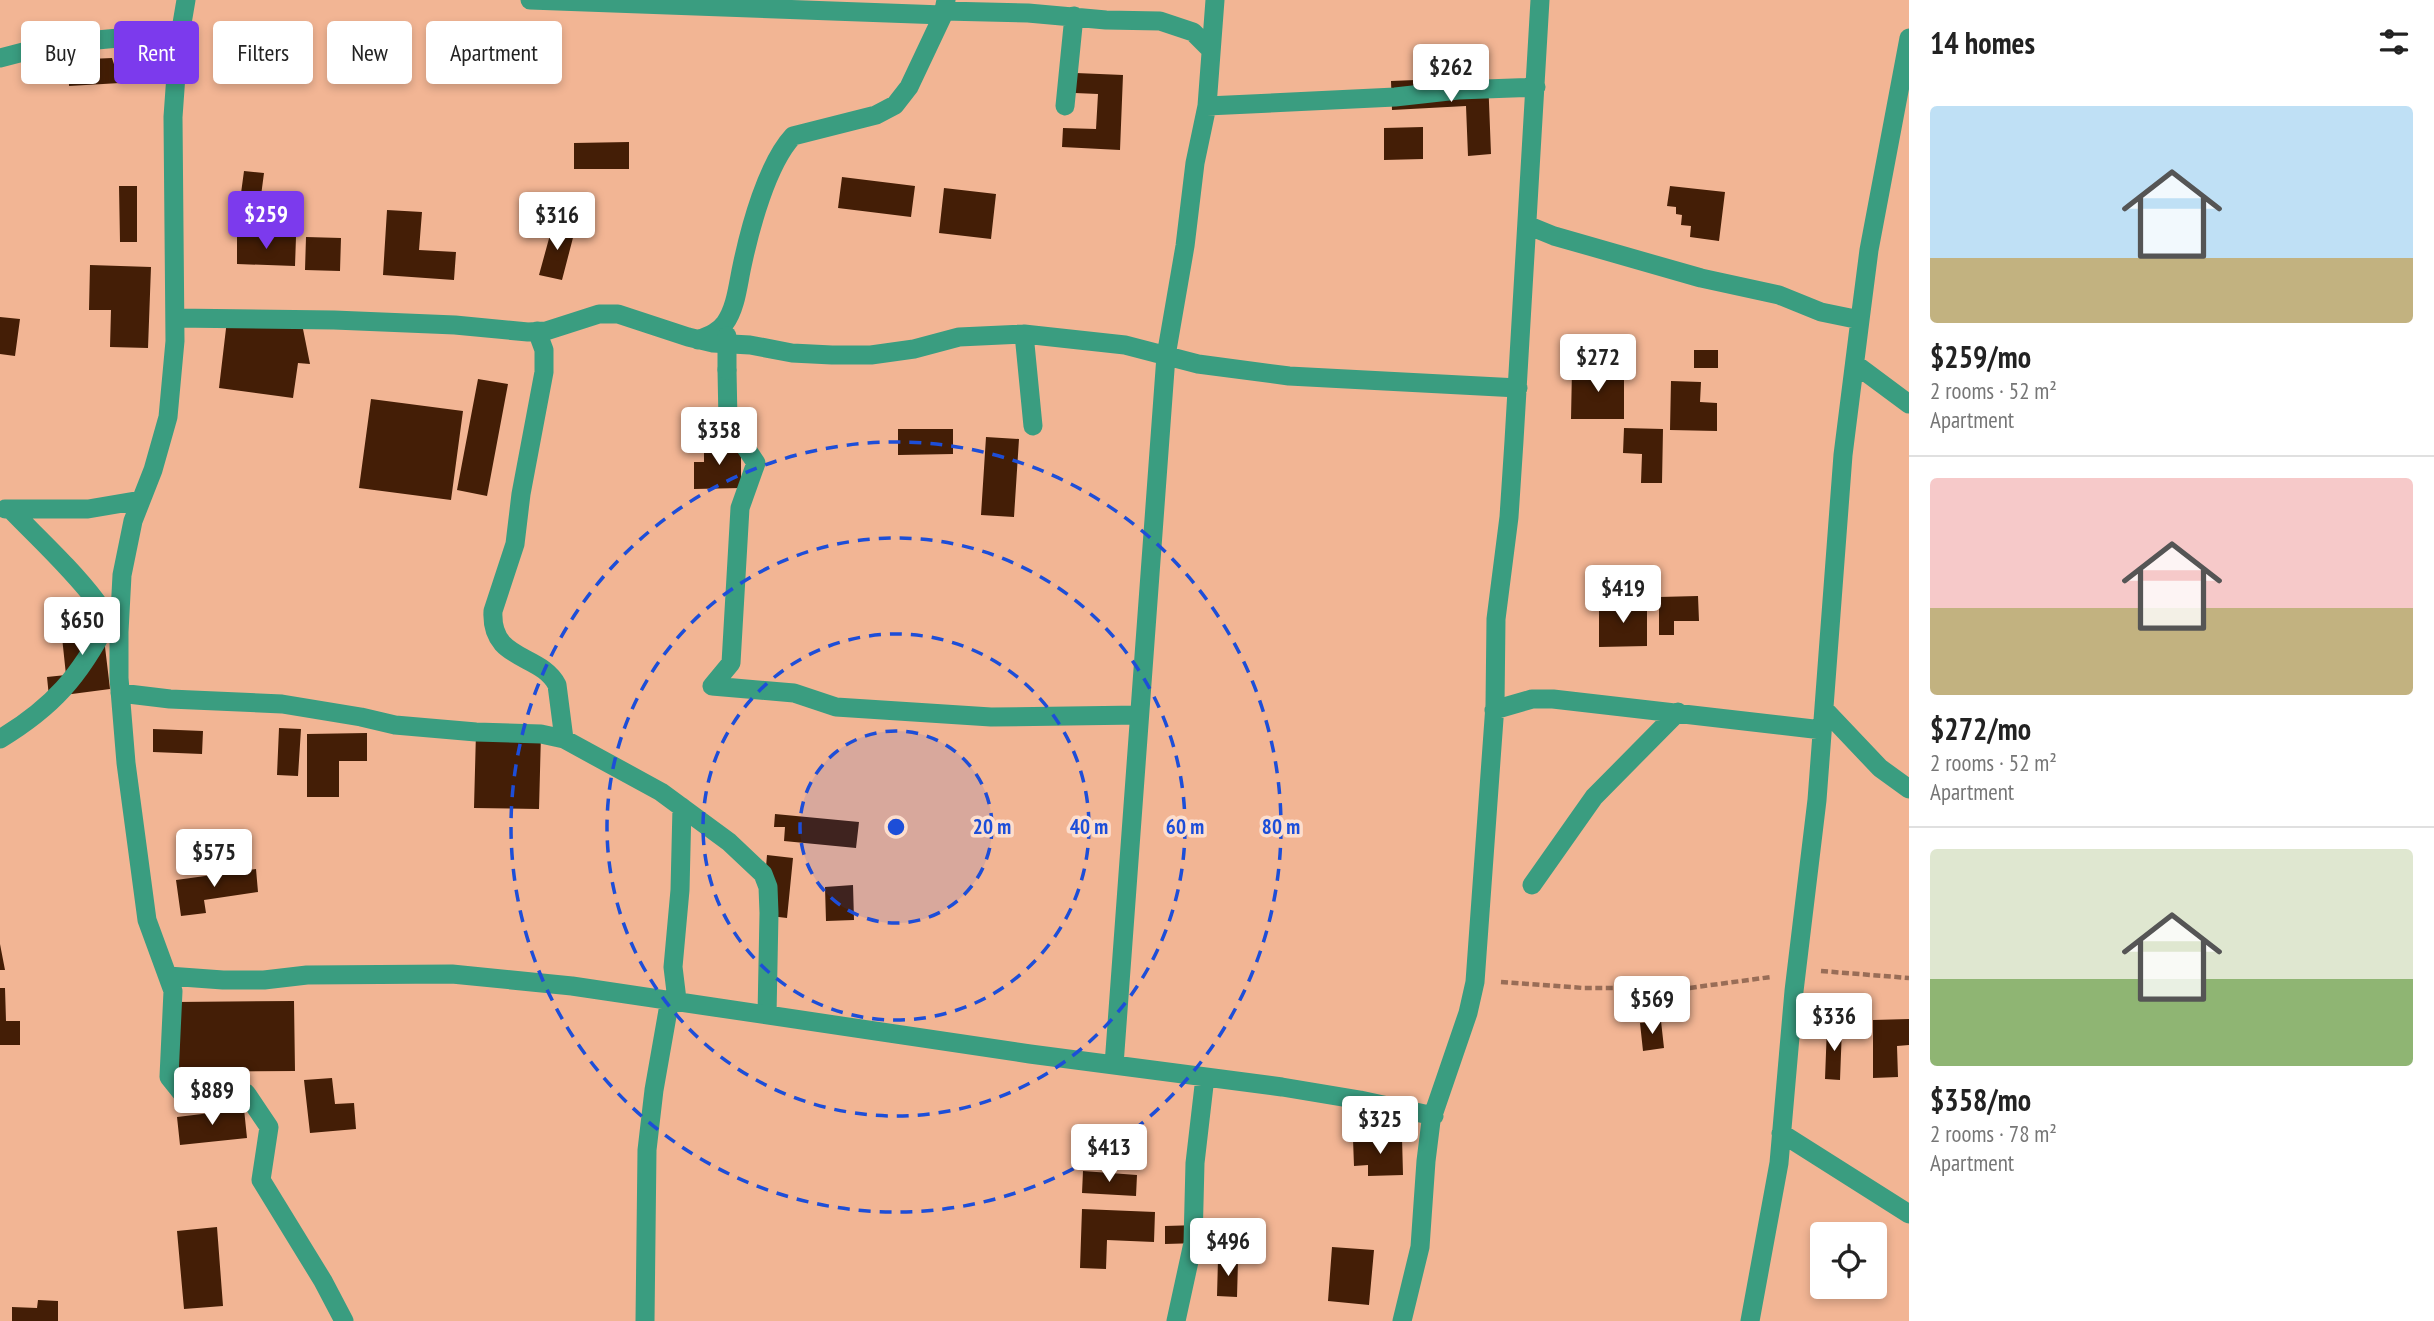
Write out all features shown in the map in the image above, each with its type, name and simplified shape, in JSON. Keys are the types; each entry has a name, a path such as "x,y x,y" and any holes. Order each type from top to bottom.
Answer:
{"street":[{"path":"182,21 186,0"},
{"path":"530,0 945,9 1160,21 1194,32 1211,50"},
{"path":"1114,1065 1166,356 1185,246 1195,163 1207,106 1215,0"},
{"path":"1402,1321 1420,1247 1426,1161 1434,1115 1468,1013 1475,982 1494,710 1496,619 1509,517 1518,388 1540,0"},
{"path":"698,340 723,326 730,315 743,261 766,187 784,146 793,136 876,115 895,105 909,87 945,9"},
{"path":"1065,106 1074,16"},
{"path":"0,58 54,44 114,38"},
{"path":"1750,1321 1779,1163 1817,800 1843,455 1869,250 1909,38"},
{"path":"176,84 173,117 174,318 168,417 153,470 133,521 113,627 126,763 147,920 173,991 169,1077 185,1097 210,1084 246,1093 269,1127 261,1181 323,1281 344,1321"},
{"path":"1207,106 1371,99 1458,90 1536,87"},
{"path":"1527,225 1554,236 1700,278 1779,295 1821,312 1860,320"},
{"path":"174,318 334,320 537,331 599,314 618,314 698,340 750,345 792,354 871,355 914,349 959,337 1024,334 1125,345 1198,364 1289,376 1518,388"},
{"path":"545,362 557,340 561,325"},
{"path":"537,331 545,362 521,494 515,544 493,619 501,641 515,655 545,669 554,678 558,685 564,739"},
{"path":"1024,334 1033,426"},
{"path":"727,336 728,421 757,463 740,508 738,583 731,663 712,686 794,693 836,706 991,717 1139,715"},
{"path":"1855,364 1909,404"},
{"path":"5,509 88,509 141,500"},
{"path":"5,509 96,602 113,627"},
{"path":"0,739 31,720 67,686 113,627"},
{"path":"120,693 170,699 282,704 395,725 541,734 564,739 626,772 682,807 729,842 763,874 768,887 769,913 767,1015"},
{"path":"1494,710 1532,699 1553,699 1822,730"},
{"path":"1824,709 1880,768 1907,783"},
{"path":"1532,885 1594,797 1678,712"},
{"path":"645,1321 647,1150 654,1090 673,1000 682,807"},
{"path":"168,976 264,980 307,975 452,974 572,986 1360,1100 1434,1115"},
{"path":"1176,1321 1194,1243 1195,1163 1205,1077"},
{"path":"1781,1133 1909,1214"}],"path":[{"path":"1475,982 1583,988 1689,988 1743,982 1797,971 1839,971 1909,978"}],"building":[{"path":"112,58 114,83 69,86 100,84 100,59"},
{"path":"1076,73 1123,75 1120,150 1062,147 1063,128 1096,129 1098,94 1075,93"},
{"path":"1488,77 1491,154 1468,156 1466,106 1392,110 1391,81"},
{"path":"1423,127 1423,159 1384,160 1384,128"},
{"path":"629,142 629,169 574,169 574,143"},
{"path":"244,171 264,173 257,226 237,223"},
{"path":"842,177 915,186 911,217 838,208"},
{"path":"119,186 137,186 137,242 120,242"},
{"path":"1670,186 1725,192 1719,241 1690,237 1691,226 1681,225 1682,215 1676,214 1676,207 1667,206"},
{"path":"944,188 996,194 991,239 939,233"},
{"path":"387,210 422,212 419,250 456,252 454,280 383,275"},
{"path":"553,224 575,230 562,280 539,275"},
{"path":"237,236 296,237 295,266 237,264"},
{"path":"306,237 341,238 340,271 305,270"},
{"path":"90,265 151,267 148,348 110,347 111,310 89,310"},
{"path":"0,317 20,319 15,356 0,354"},
{"path":"227,320 303,329 310,364 298,363 293,398 219,388"},
{"path":"1694,350 1718,350 1718,368 1694,368"},
{"path":"1572,369 1624,369 1624,419 1571,419"},
{"path":"478,379 508,384 487,496 457,490"},
{"path":"1671,381 1701,382 1700,402 1717,403 1717,431 1670,430"},
{"path":"371,399 463,411 451,500 359,488"},
{"path":"1624,428 1663,429 1662,483 1641,483 1642,454 1623,453"},
{"path":"898,429 953,429 953,454 898,455"},
{"path":"986,437 1019,439 1014,517 981,515"},
{"path":"704,443 741,443 741,488 694,489 694,462 704,462"},
{"path":"1698,596 1699,621 1674,621 1674,635 1659,635 1659,597"},
{"path":"1599,604 1647,604 1647,646 1599,647"},
{"path":"101,613 110,689 49,697 47,677 66,675 60,618"},
{"path":"279,728 301,729 298,776 277,775"},
{"path":"153,729 203,731 202,754 153,752"},
{"path":"476,732 541,734 539,809 474,808"},
{"path":"367,733 367,761 339,761 339,797 307,797 307,734"},
{"path":"775,814 859,822 856,848 784,841 785,827 774,827"},
{"path":"767,855 793,858 787,918 762,915"},
{"path":"256,869 258,892 204,900 206,913 181,916 176,880"},
{"path":"853,885 854,920 826,921 825,887"},
{"path":"0,944 5,970 0,970"},
{"path":"0,988 5,988 6,1021 20,1021 20,1045 0,1045"},
{"path":"294,1001 295,1071 176,1072 176,1002"},
{"path":"1909,1019 1909,1045 1897,1046 1898,1077 1873,1078 1873,1020"},
{"path":"1661,1021 1664,1048 1643,1051 1640,1023"},
{"path":"1827,1026 1842,1027 1840,1080 1825,1079"},
{"path":"332,1078 335,1104 354,1103 356,1129 310,1133 304,1080"},
{"path":"244,1109 247,1138 180,1145 177,1117"},
{"path":"1402,1137 1403,1175 1368,1176 1368,1165 1354,1166 1353,1139"},
{"path":"1083,1171 1137,1175 1136,1196 1082,1193"},
{"path":"1082,1209 1155,1212 1154,1242 1107,1240 1106,1269 1080,1268"},
{"path":"1199,1225 1199,1243 1165,1244 1165,1226"},
{"path":"217,1227 223,1306 184,1309 177,1231"},
{"path":"1332,1247 1374,1250 1369,1305 1328,1301"},
{"path":"1218,1260 1238,1261 1237,1297 1217,1296"},
{"path":"38,1300 58,1301 58,1321 12,1321 12,1307 37,1308"}]}
